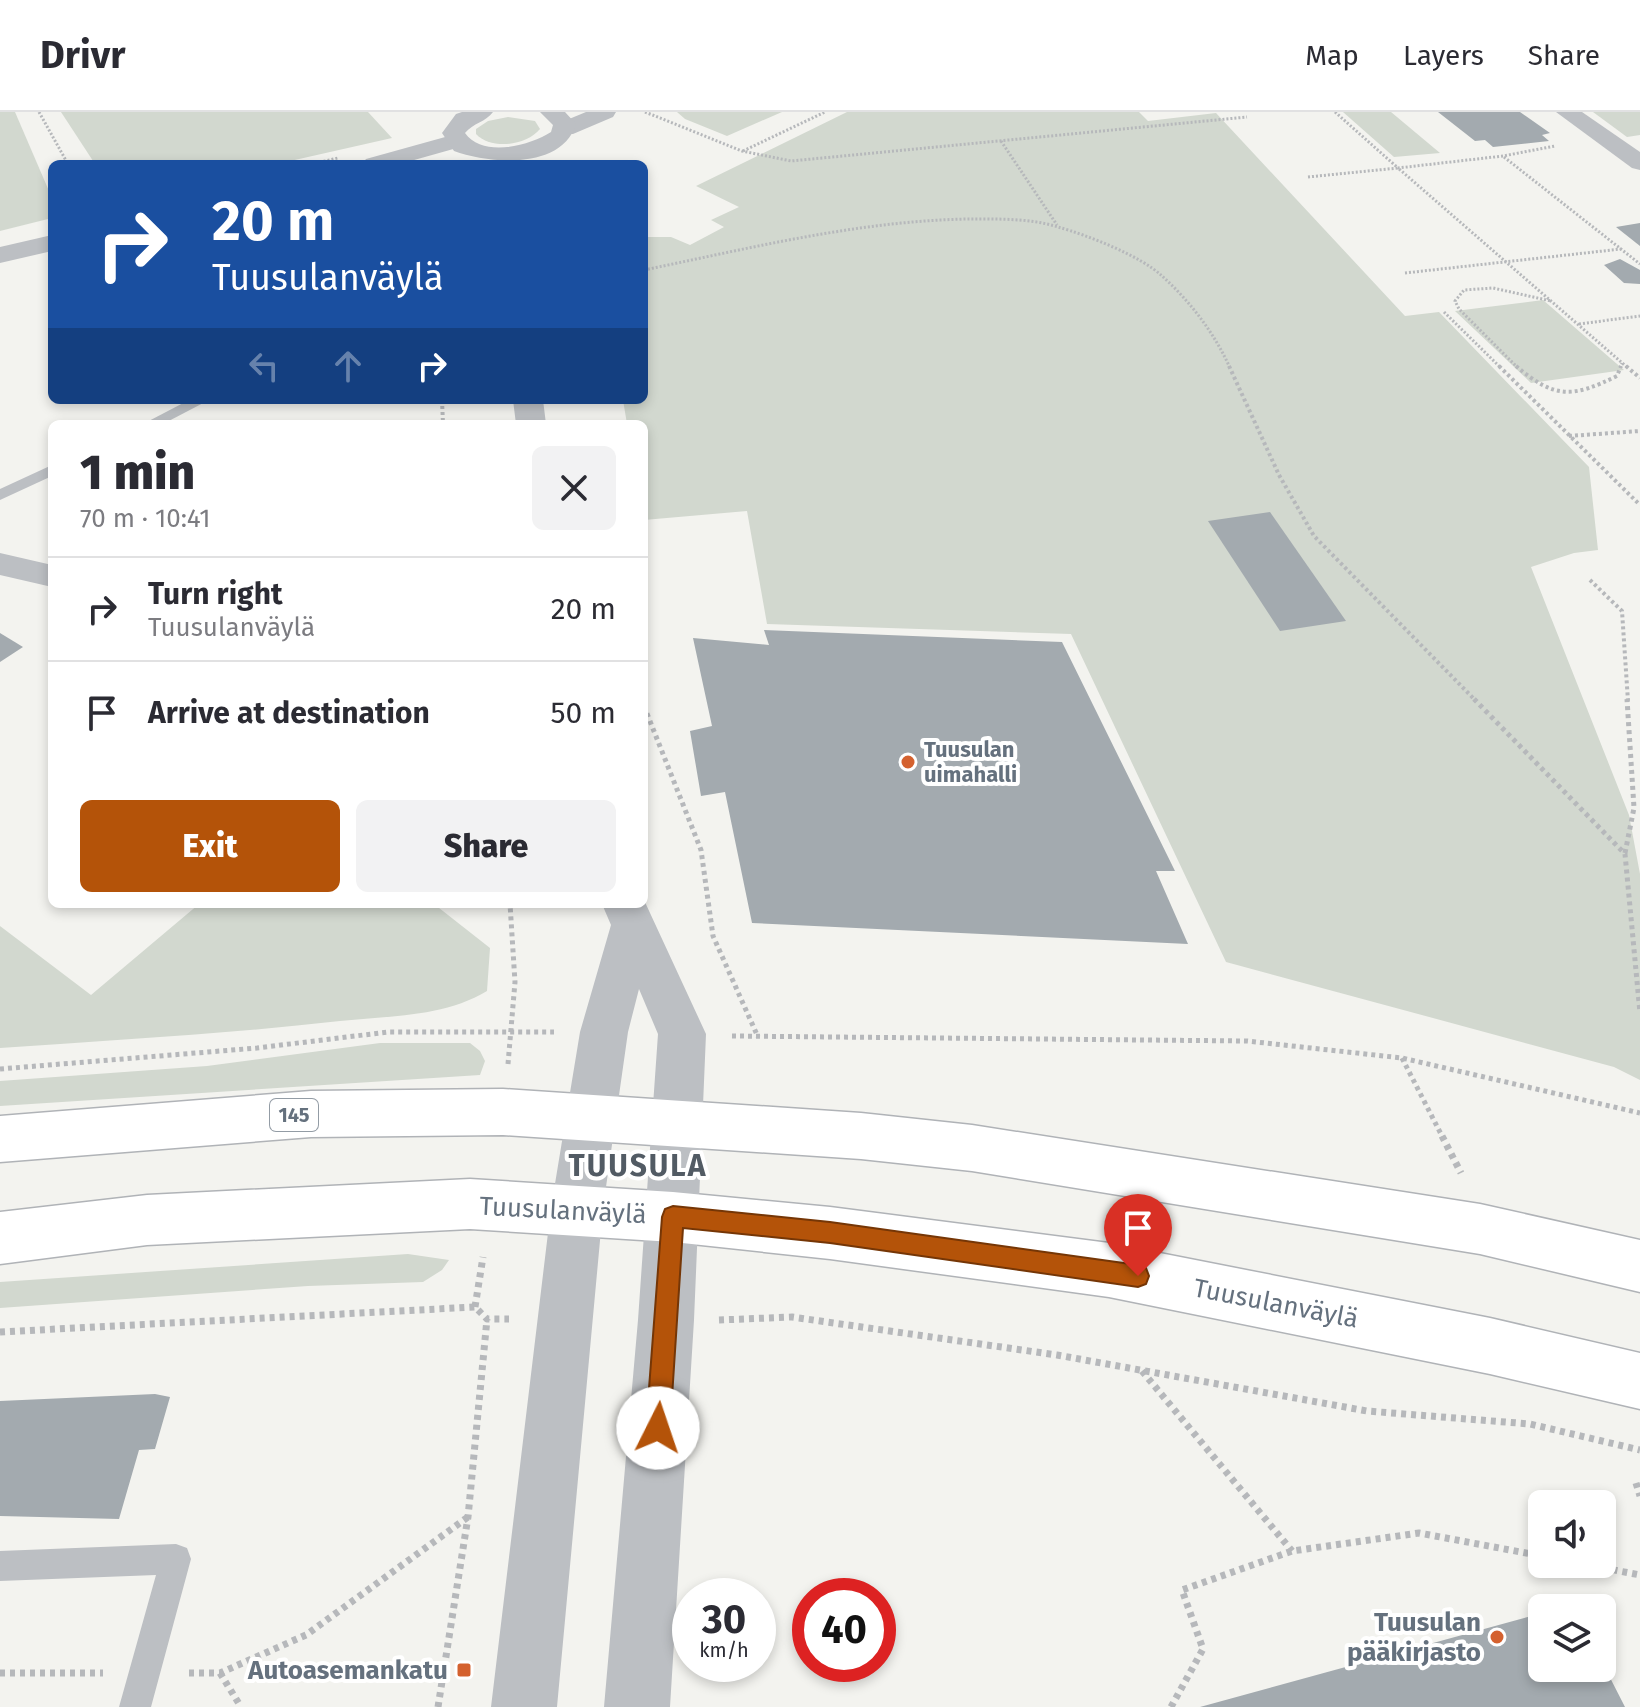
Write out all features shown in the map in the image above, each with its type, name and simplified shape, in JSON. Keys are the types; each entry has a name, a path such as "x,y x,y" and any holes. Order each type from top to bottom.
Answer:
{"main road":[{"name":"145","path":"0,1139 311,1114 503,1112 861,1136 972,1148 1480,1229 1640,1266"},
{"name":"Tuusulanväylä","path":"0,1238 178,1218 470,1204 577,1208 830,1233 1109,1270 1490,1346 1640,1381"}],"street":[{"path":"479,112 456,126 453,133 456,141 486,158 512,153 536,156 561,136 558,120 605,112"},
{"path":"1567,112 1640,163"},
{"path":"388,160 456,141"},
{"path":"0,255 48,244"},
{"path":"0,564 48,575"},
{"path":"524,1707 577,1208 604,1032 628,915"},
{"path":"628,915 682,1034 673,1217 637,1707"}],"lane":[{"path":"159,420 193,404"},
{"path":"0,495 48,472"},
{"path":"0,1566 176,1559 135,1707"}],"path":[{"path":"39,112 66,160"},
{"path":"645,112 742,151 791,161 1247,117"},
{"path":"742,151 825,112"},
{"path":"1335,112 1640,378"},
{"path":"1001,141 1057,226"},
{"path":"1308,177 1503,156 1557,146"},
{"path":"1503,156 1640,264"},
{"path":"648,269 833,231 935,220 997,219 1057,226 1119,251 1161,274 1216,337 1279,475 1314,536 1625,854"},
{"path":"1405,273 1621,249"},
{"path":"1552,301 1493,288 1464,290 1455,301 1459,309 1523,371 1550,392 1574,394 1617,376 1622,363"},
{"path":"1444,312 1640,505"},
{"path":"1578,324 1640,316"},
{"path":"1569,436 1640,431"},
{"path":"1590,580 1622,611 1634,808 1625,854 1640,1013"},
{"path":"648,716 701,850 713,936 758,1037"},
{"path":"510,908 515,982 511,1031"},
{"path":"0,1069 257,1048 388,1032 604,1032"},
{"path":"682,1034 1247,1041 1402,1058 1640,1113"},
{"path":"1402,1058 1467,1185"},
{"path":"0,1332 475,1307 487,1319 565,1319"},
{"path":"666,1320 792,1317 1142,1371 1367,1411 1530,1424 1640,1450"},
{"path":"438,1707 468,1517 487,1319"},
{"path":"1142,1371 1292,1551"},
{"path":"1636,1483 1640,1496"},
{"path":"0,1673 220,1673 306,1635 468,1517"},
{"path":"1171,1707 1203,1649 1182,1590 1292,1551 1419,1533 1528,1553"},
{"path":"1616,1570 1640,1575"},
{"path":"220,1673 241,1707"}],"shaded area":[{"path":"0,112 15,112 48,189 48,219 0,231"},
{"path":"61,112 368,112 392,138 295,160 92,160"},
{"path":"677,112 782,112 727,136 685,119"},
{"path":"847,112 1139,112 1148,121 1216,113 1405,316 1439,312 1589,467 1598,550 1574,553 1531,567 1629,815 1640,874 1640,1080 1614,1067 1226,962 1071,634 767,624 747,511 648,520 648,420 626,420 624,404 648,404 648,237 671,237 690,245 724,227 711,220 739,207 696,186"},
{"path":"1343,112 1391,112 1440,153 1394,157"},
{"path":"1593,112 1640,112 1640,135 1627,137"},
{"path":"508,117 535,121 540,129 526,139 508,144 490,142 476,134 476,129 488,121"},
{"path":"1543,300 1624,370 1531,383 1455,311"},
{"path":"194,908 439,908 490,948 487,991 435,1011 213,1033 0,1048 0,926 91,995"},
{"path":"380,1043 470,1043 480,1051 485,1061 480,1075 0,1106 0,1081 207,1066"},
{"path":"408,1254 449,1260 442,1270 423,1282 308,1286 0,1308 0,1282"}],"building":[{"path":"1438,112 1520,112 1550,133 1542,135 1549,141 1493,147 1485,140 1475,141"},
{"path":"1640,223 1640,246 1616,227"},
{"path":"1620,259 1640,270 1640,284 1624,283 1604,265"},
{"path":"1270,512 1346,621 1280,631 1208,521"},
{"name":"Tuusulan uimahalli","path":"764,630 1062,642 1175,871 1156,871 1188,944 752,923 725,792 701,796 690,731 712,726 693,638 769,645"},
{"path":"0,633 23,647 0,662"},
{"path":"155,1394 170,1397 155,1449 139,1450 119,1519 0,1516 0,1401"},
{"name":"Tuusulan pääkirjasto","path":"1528,1617 1528,1682 1612,1682 1625,1707 1200,1707"}],"place":[{"name":"Tuusulan uimahalli","path":"908,762"},
{"name":"Tuusulan pääkirjasto","path":"1497,1637"},
{"name":"Autoasemankatu","path":"464,1670"}],"district":[{"name":"TUUSULA","path":"638,1166"}],"route":[{"path":"658,1428 673,1217 830,1233 1138,1276"}]}
